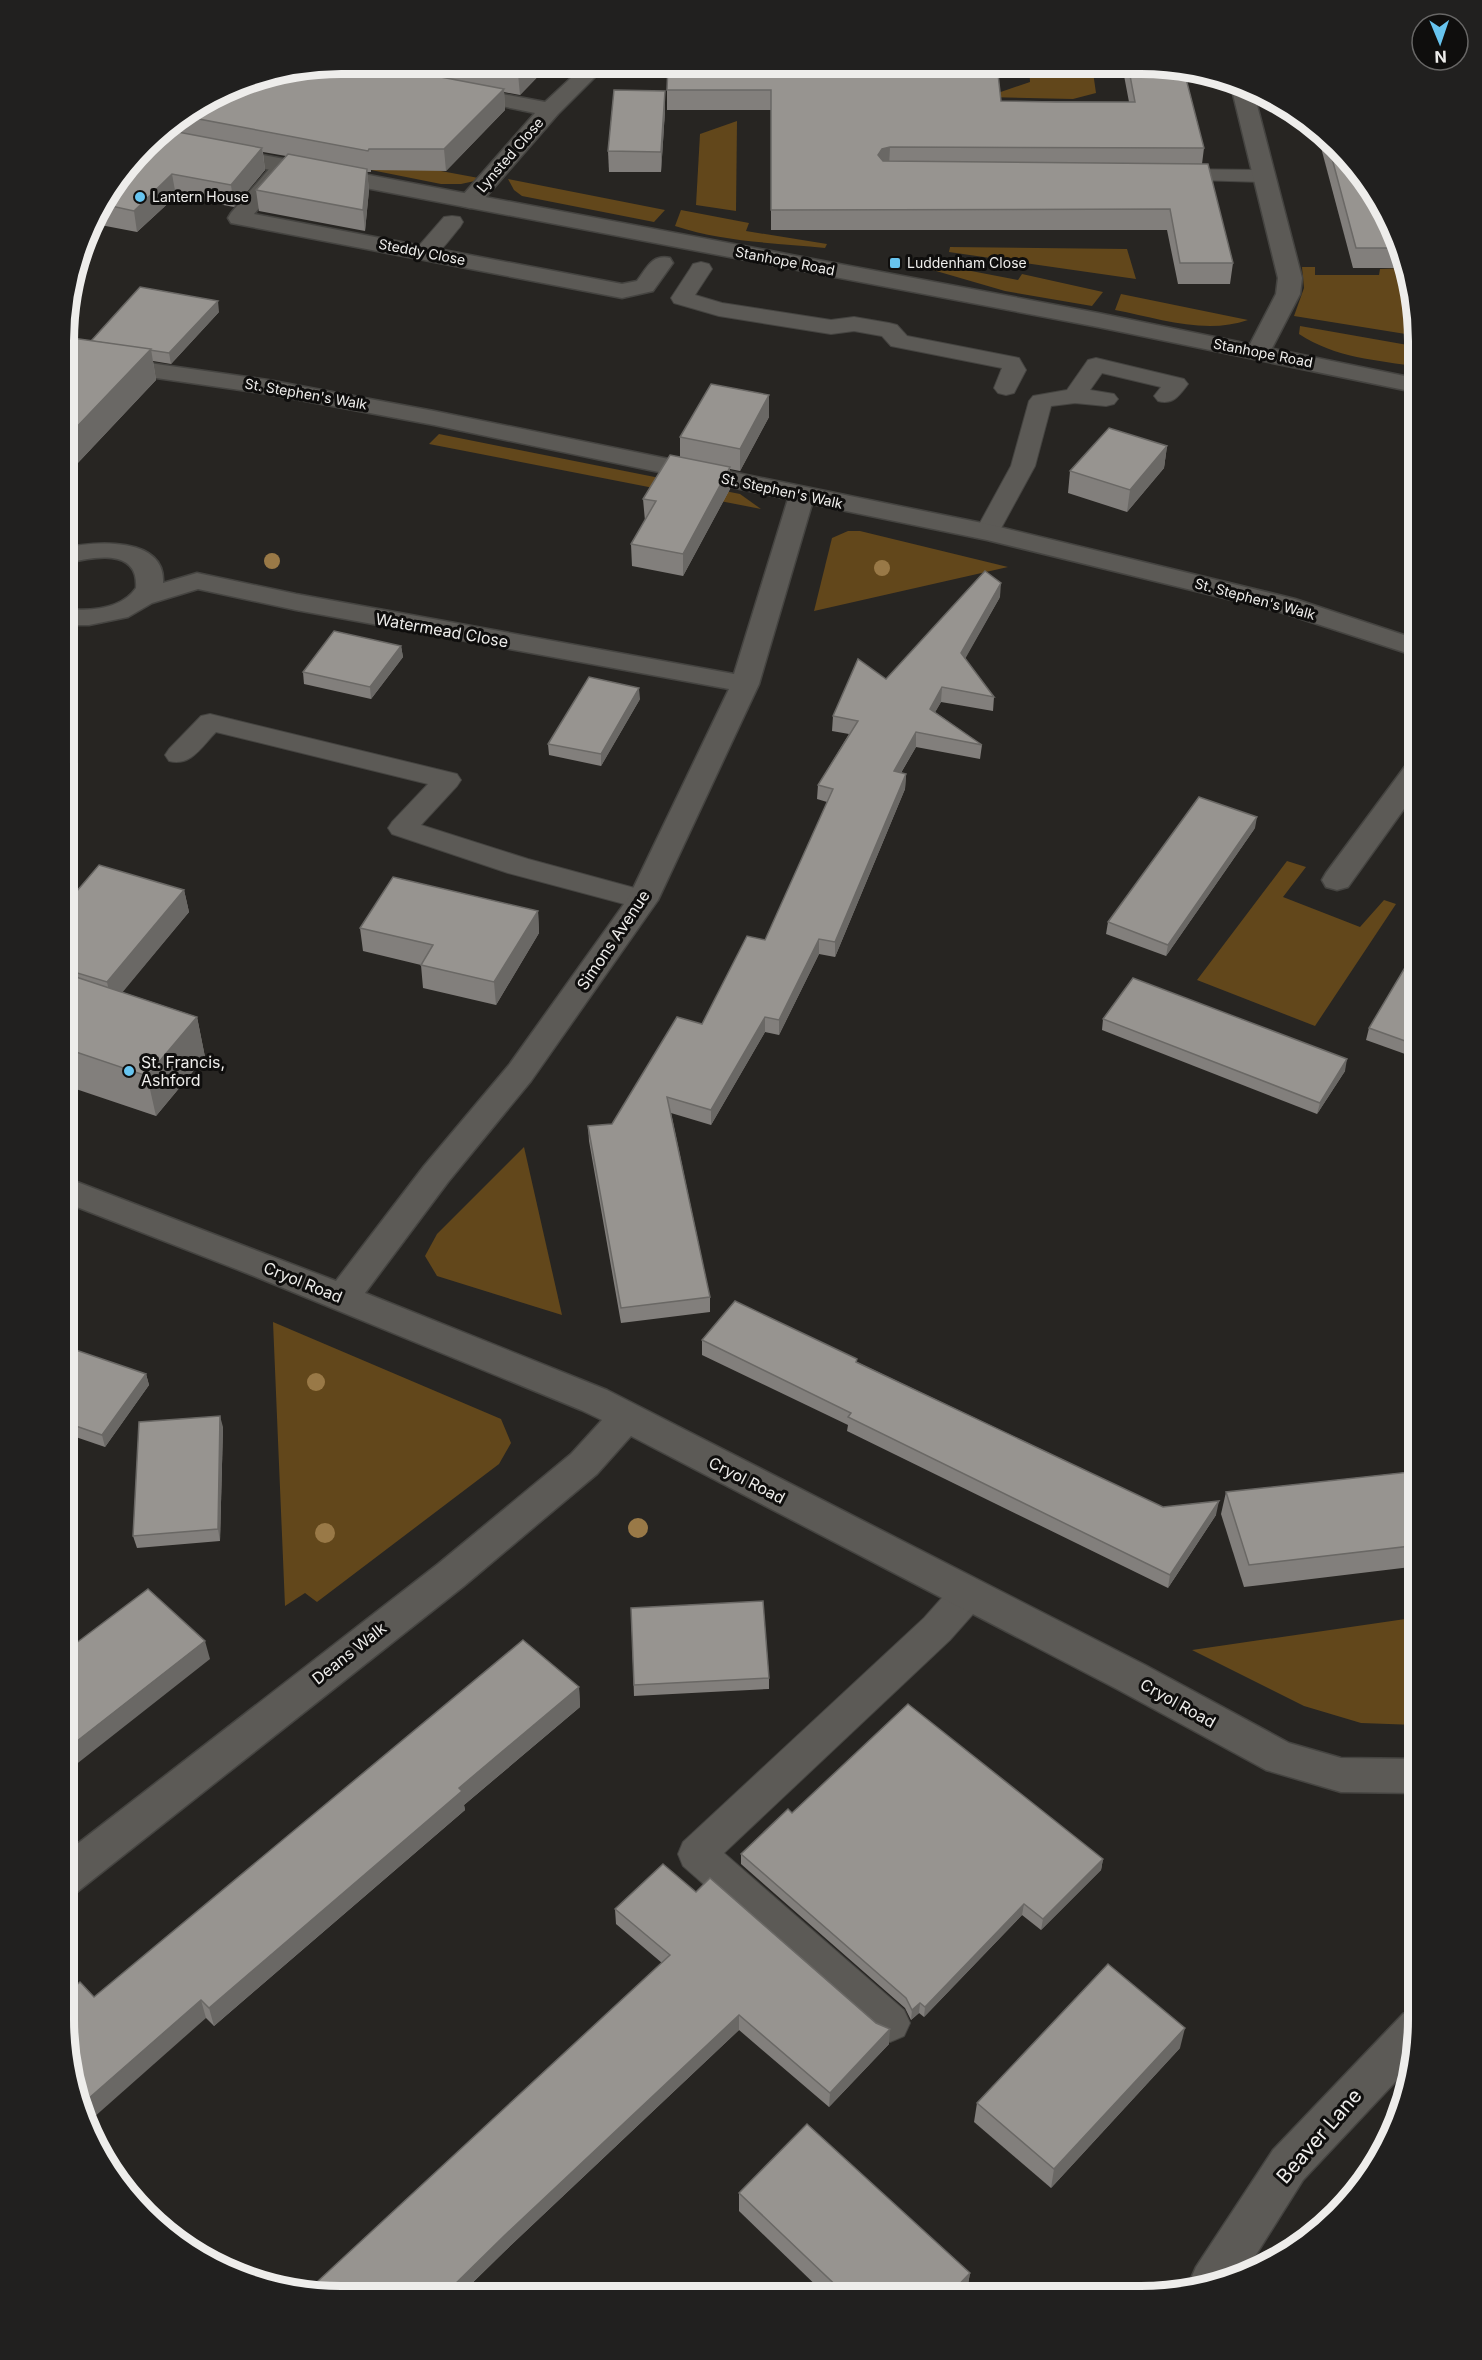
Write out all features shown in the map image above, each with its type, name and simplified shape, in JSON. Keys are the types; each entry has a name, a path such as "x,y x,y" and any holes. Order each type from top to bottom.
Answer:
{"street":[{"name":"Lynsted Close","path":"470,201 550,109 587,74"},
{"name":"Lynsted Close","path":"436,88 550,109"},
{"path":"1243,94 1290,278 1288,294 1258,352"},
{"name":"Stanhope Road","path":"196,149 1258,352 1408,384"},
{"name":"Steddy Close","path":"284,166 239,218 622,291 645,286 662,263"},
{"name":"St. Stephen's Walk","path":"74,359 268,387 434,418 987,532 1286,605 1408,645"},
{"name":"Simons Avenue","path":"342,1298 435,1174 520,1073 643,900 745,684 802,495"},
{"path":"74,554 97,550 116,551 133,556 145,564 150,574 150,586 142,598"},
{"name":"Watermead Close","path":"74,617 94,618 113,614 142,598 197,580 296,602 745,684"},
{"path":"1337,880 1408,782"},
{"name":"Cryol Road","path":"74,1194 342,1298 594,1400 1131,1677 1280,1758 1341,1775 1408,1783"},
{"name":"Deans Walk","path":"74,1870 451,1575 584,1464 626,1417"},
{"name":"Beaver Lane","path":"1217,2275 1288,2165 1408,2039"}],"lane":[{"path":"1146,175 1262,176"},
{"path":"425,253 452,222"},
{"path":"700,269 682,298 719,309 831,327 854,324 889,330 899,341 1011,363 1015,370 1000,387 1041,401 1075,396 1106,399"},
{"path":"1075,396 1096,365 1176,384 1166,396"},
{"path":"987,532 1023,466 1041,401"},
{"path":"179,755 210,722 447,780 402,828 518,866 643,900"},
{"path":"890,2023 697,1854 937,1629 969,1593"}],"shaded area":[{"path":"1030,74 1093,74 1096,93 1073,99 986,97 1030,82"},
{"path":"737,121 736,211 696,205 700,134"},
{"path":"355,155 484,179 461,184 441,184 306,157"},
{"path":"508,179 665,210 654,222 522,196 514,190"},
{"path":"681,210 749,223 746,231 827,244 825,248 769,243 731,239 693,231 675,226"},
{"path":"950,247 1127,249 1136,279 949,252"},
{"path":"914,260 1018,280 1022,274 1103,292 1092,306 1005,291 912,264"},
{"path":"1302,267 1315,267 1315,275 1379,275 1380,269 1398,268 1406,306 1408,334 1294,316 1304,288"},
{"path":"1121,294 1248,320 1215,326 1165,321 1115,310"},
{"path":"1300,326 1408,345 1408,365 1342,353 1299,334"},
{"path":"439,434 740,494 761,509 429,444"},
{"path":"848,531 860,531 1008,567 814,611 832,538"},
{"path":"1287,861 1306,867 1283,897 1360,927 1384,900 1396,904 1315,1026 1197,980"},
{"path":"524,1147 562,1315 437,1276 425,1256 437,1234"},
{"path":"273,1322 501,1419 511,1443 499,1464 317,1602 305,1593 285,1606"},
{"path":"1408,1619 1408,1725 1361,1723 1304,1706 1192,1650"}],"building":[{"path":"323,74 425,74 504,89 444,149 369,149 368,151 192,118 222,101 255,88 288,79"},
{"path":"668,74 998,74 1001,101 1135,102 1130,74 1159,74 1186,78 1204,148 890,147 882,149 878,155 883,161 1208,164 1233,263 1180,263 1170,209 771,210 771,90 667,90"},
{"path":"614,90 665,91 661,152 608,151"},
{"path":"175,131 262,148 231,185 172,174 134,211 110,206 140,164"},
{"path":"1330,152 1364,192 1381,222 1392,248 1356,248"},
{"path":"288,154 367,169 363,210 256,190"},
{"path":"140,287 218,301 169,353 91,341"},
{"path":"74,338 151,349 74,430"},
{"path":"711,384 769,395 740,449 680,437"},
{"path":"1109,428 1167,446 1130,490 1070,471"},
{"path":"670,455 730,467 683,554 631,544 656,501 643,499"},
{"path":"985,571 1001,583 961,653 994,697 942,687 930,709 982,745 916,732 894,771 906,774 835,942 819,939 779,1020 765,1017 711,1110 667,1097 710,1297 621,1308 588,1126 612,1124 677,1017 702,1024 747,936 765,940 833,789 818,785 858,721 833,716 858,659 886,679"},
{"path":"334,631 401,646 370,687 303,672"},
{"path":"589,677 639,688 601,754 548,744"},
{"path":"1199,797 1257,817 1168,945 1108,922"},
{"path":"99,865 184,890 107,982 74,972 74,894"},
{"path":"393,877 538,911 494,982 421,965 433,945 360,928"},
{"path":"1408,962 1408,1042 1369,1028"},
{"path":"74,976 197,1017 147,1076 74,1051"},
{"path":"1133,978 1347,1059 1320,1103 1103,1019"},
{"path":"735,1301 857,1359 856,1362 1163,1507 1219,1501 1170,1575 848,1417 851,1413 702,1340"},
{"path":"74,1349 146,1374 102,1435 74,1425"},
{"path":"220,1416 218,1529 133,1536 139,1422"},
{"path":"1408,1472 1408,1546 1249,1565 1226,1492"},
{"path":"148,1589 205,1641 74,1743 74,1645"},
{"path":"763,1601 769,1678 634,1685 631,1608"},
{"path":"523,1640 579,1687 459,1788 462,1791 209,2008 201,2000 87,2100 79,2072 74,2037 74,1987 80,1982 94,1997"},
{"path":"908,1704 1103,1859 1043,1919 1024,1904 925,2007 920,2003 912,2010 906,1998 741,1854 788,1809 792,1813"},
{"path":"663,1864 696,1892 710,1878 876,2023 890,2029 830,2093 739,2015 453,2286 320,2286 317,2282 670,1955 615,1909"},
{"path":"1108,1964 1185,2028 1054,2169 977,2103"},
{"path":"807,2124 970,2273 958,2286 837,2286 739,2193"}],"place":[{"name":"Lantern House","path":"140,197"},
{"name":"Luddenham Close","path":"895,263"},
{"name":"St. Francis, Ashford","path":"129,1071"}]}
